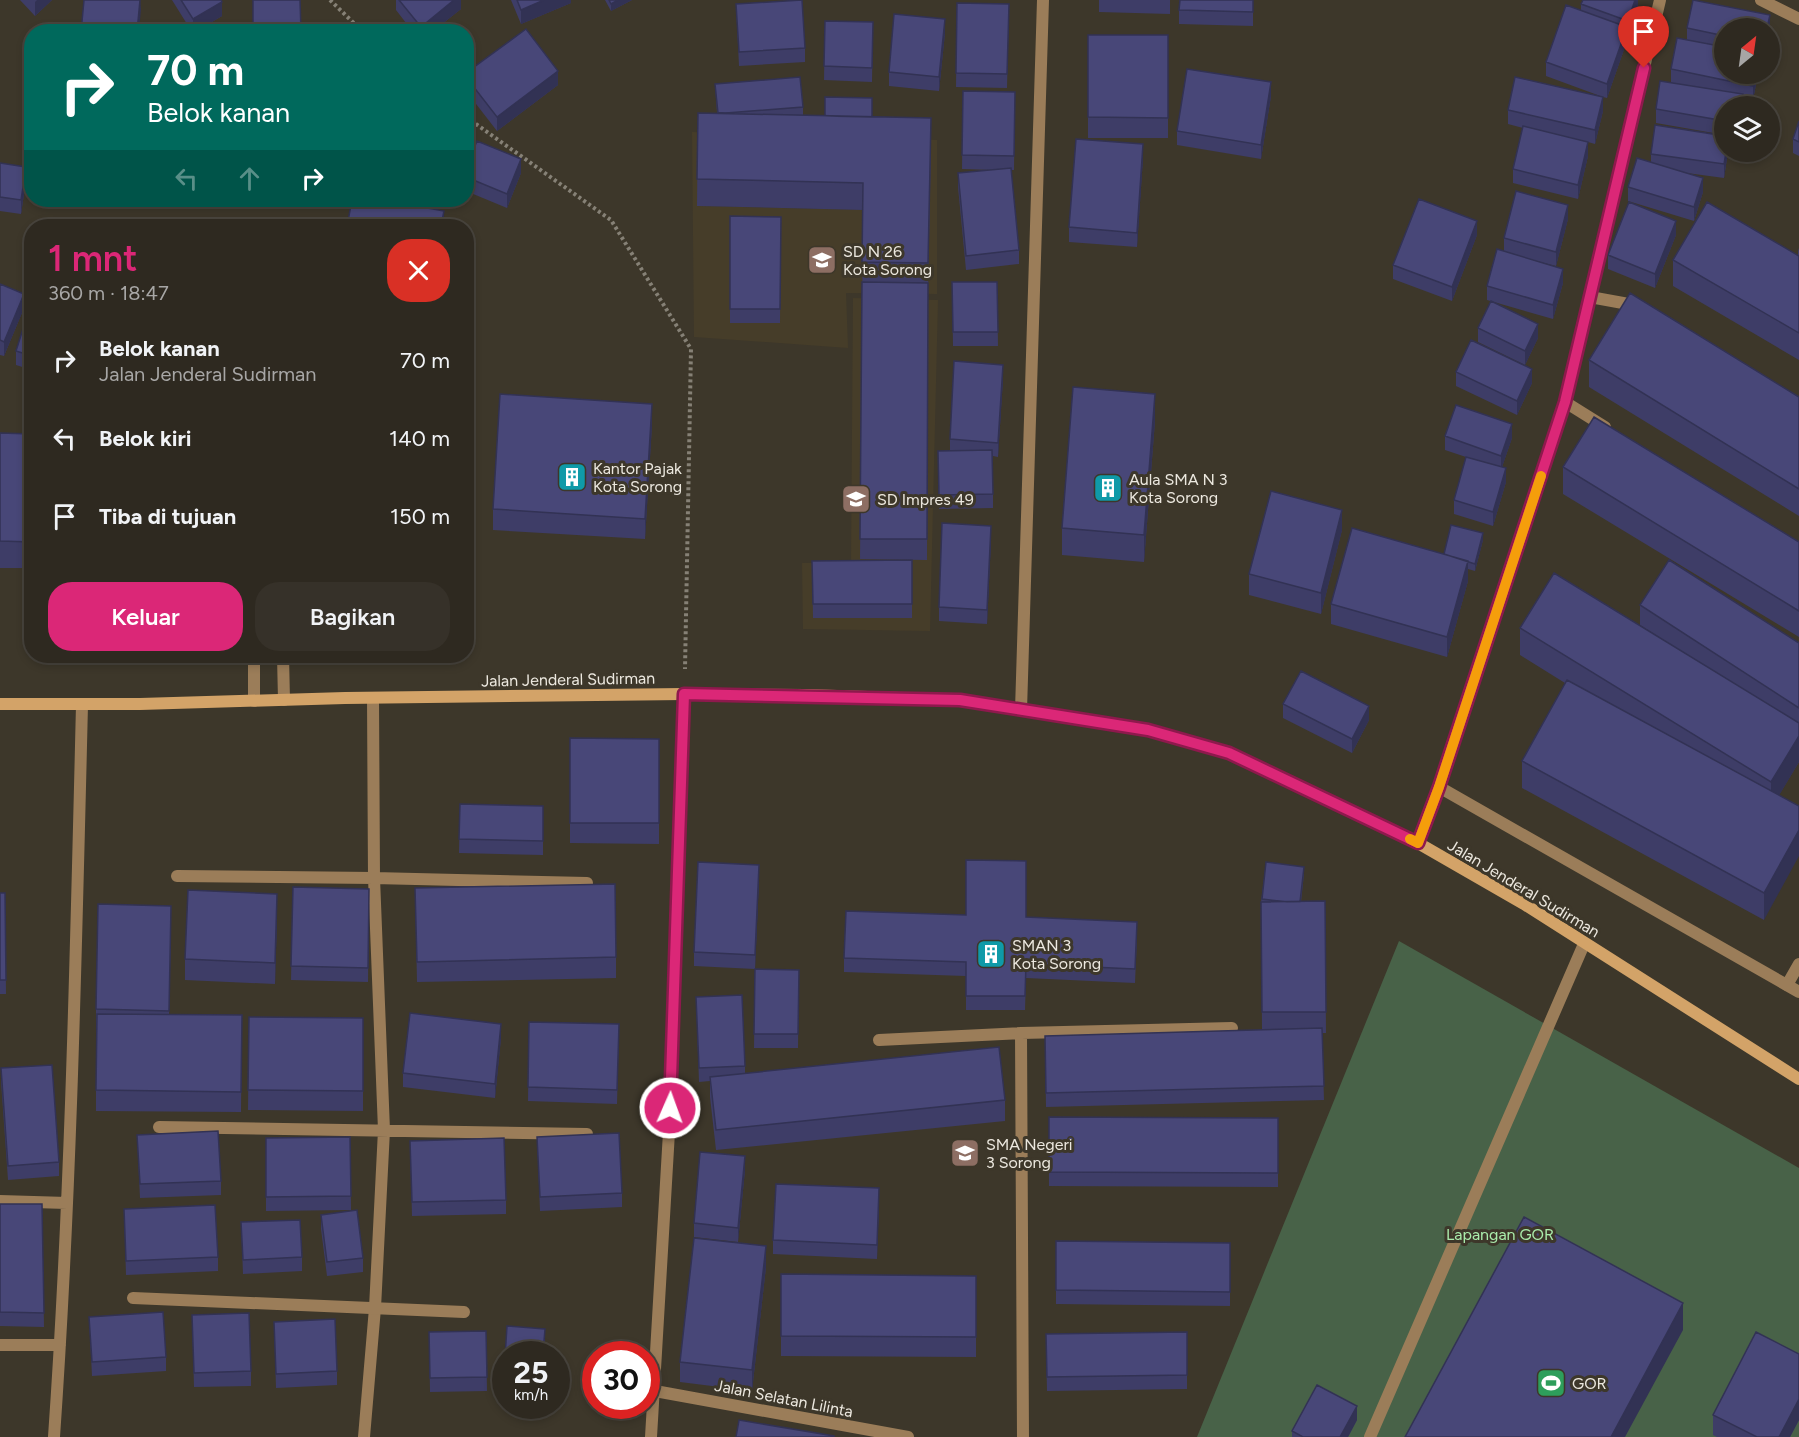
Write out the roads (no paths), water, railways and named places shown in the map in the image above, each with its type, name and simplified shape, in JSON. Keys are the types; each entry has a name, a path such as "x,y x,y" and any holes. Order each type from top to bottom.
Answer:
{"main road":[{"name":"Jalan Jenderal Sudirman","path":"0,704 82,705 254,700 684,694 960,700 1148,730 1229,753 1418,843 1524,904 1799,1079"}],"street":[{"path":"1022,710 1043,0"},
{"path":"1418,843 1439,787 1565,402 1660,0"},
{"path":"1761,0 1799,19"},
{"path":"1590,297 1634,305 1644,311"},
{"path":"1565,402 1616,433"},
{"path":"254,663 254,700"},
{"path":"283,663 284,700"},
{"path":"658,1341 669,1132 684,694"},
{"path":"364,1437 375,1308 384,1130 374,878 373,698"},
{"path":"54,1437 67,1203 82,705"},
{"path":"1439,787 1799,992"},
{"path":"177,876 587,883"},
{"path":"1370,1437 1584,944"},
{"path":"1787,985 1799,964"},
{"path":"879,1040 1021,1033 1232,1028"},
{"path":"1021,1033 1023,1437"},
{"path":"159,1127 587,1134"},
{"path":"0,1201 67,1203"},
{"path":"133,1298 464,1312"},
{"path":"0,1346 60,1345"},
{"name":"Jalan Selatan Lilinta","path":"660,1392 863,1434 908,1437"},
{"path":"651,1437 653,1419"}],"place":[{"name":"SD N 26 Kota Sorong","path":"822,260"},
{"name":"Kantor Pajak Kota Sorong","path":"572,477"},
{"name":"Aula SMA N 3 Kota Sorong","path":"1108,488"},
{"name":"SD Impres 49","path":"856,499"},
{"name":"SMAN 3 Kota Sorong","path":"991,954"},
{"name":"SMA Negeri 3 Sorong","path":"965,1153"},
{"name":"GOR","path":"1551,1383"}],"park label":[{"name":"Lapangan GOR","path":"1500,1234"}]}
